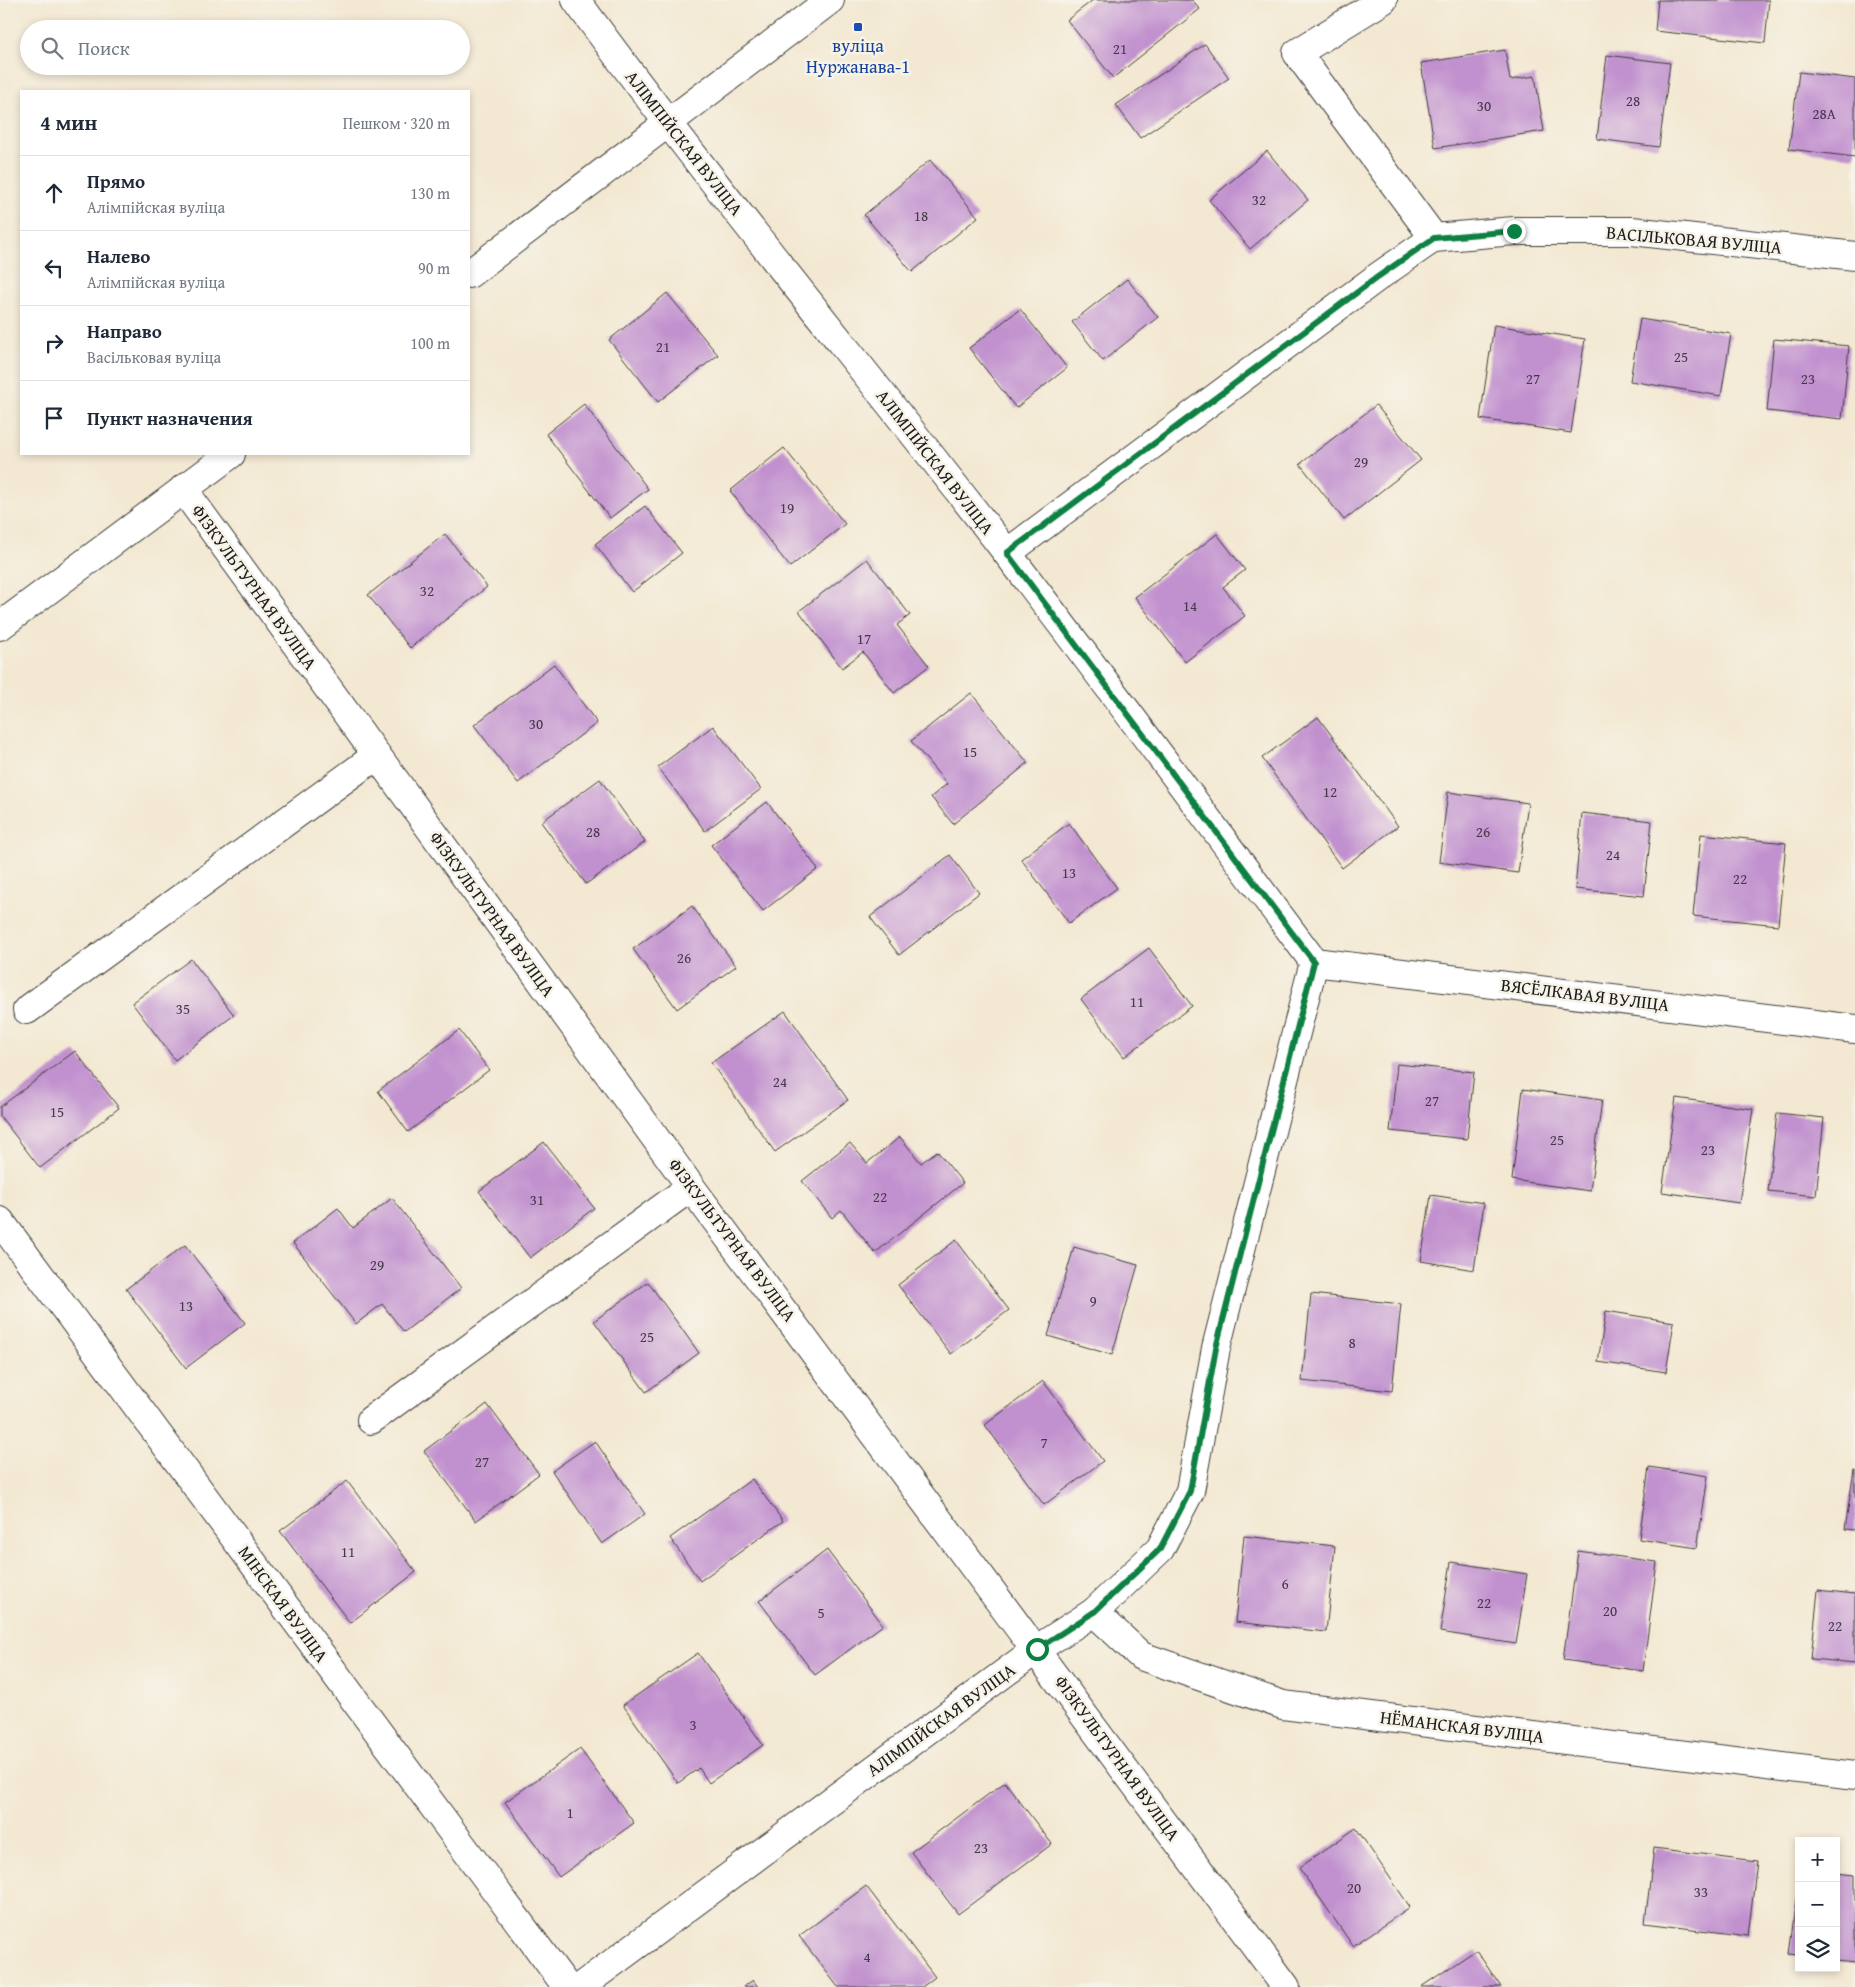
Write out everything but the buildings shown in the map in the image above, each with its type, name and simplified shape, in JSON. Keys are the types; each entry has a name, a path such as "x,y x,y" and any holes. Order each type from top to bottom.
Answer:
{"street":[{"name":"АЛІМПІЙСКАЯ ВУЛІЦА","path":"576,0 744,221 1007,553 1314,962 1216,1348 1190,1491 1160,1549 1094,1612 1037,1649 580,1987"},
{"path":"470,273 830,0"},
{"path":"1383,0 1297,53 1434,238"},
{"name":"ВАСІЛЬКОВАЯ ВУЛІЦА","path":"1007,553 1371,282 1434,238 1514,231 1632,231 1855,256"},
{"path":"0,626 230,455"},
{"name":"ФІЗКУЛЬТУРНАЯ ВУЛІЦА","path":"184,489 376,756 692,1187 1037,1649 1286,1987"},
{"path":"27,1010 376,756"},
{"name":"ВЯСЁЛКАВАЯ ВУЛІЦА","path":"1314,962 1855,1029"},
{"path":"371,1420 692,1187"},
{"name":"МІНСКАЯ ВУЛІЦА","path":"0,1220 567,1987"},
{"name":"НЁМАНСКАЯ ВУЛІЦА","path":"1094,1612 1141,1656 1283,1705 1855,1776"}],"place":[{"name":"вуліца Нуржанава-1","path":"858,27"}],"route":[{"path":"1037,1649 1094,1612 1160,1549 1190,1491 1216,1348 1314,962 1007,553 1379,276 1434,238 1514,231"}]}
